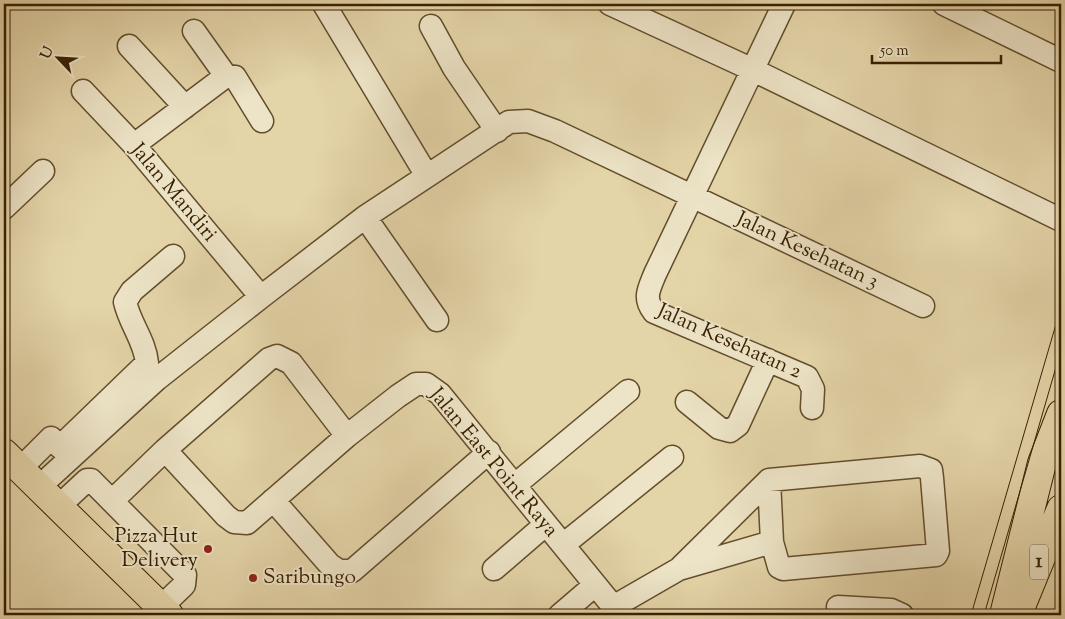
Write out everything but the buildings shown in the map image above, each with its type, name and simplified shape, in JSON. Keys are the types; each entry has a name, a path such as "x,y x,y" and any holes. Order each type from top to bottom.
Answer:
{"main road":[{"path":"1004,615 1042,463 1061,414"},
{"path":"15,466 59,506 165,611"},
{"name":"1","path":"1018,615 1061,510"}],"street":[{"path":"324,4 426,176"},
{"path":"610,4 752,69 1059,218"},
{"name":"Jalan Kesehatan 2","path":"784,4 647,293 647,304 654,312 807,377 813,389 812,408"},
{"path":"944,4 1061,61"},
{"path":"431,26 454,68 497,131"},
{"path":"194,30 226,76 235,78 262,121"},
{"path":"129,46 185,108"},
{"path":"134,145 226,76"},
{"name":"Jalan Mandiri","path":"83,91 134,145 261,297"},
{"name":"Jalan Kesehatan 3","path":"15,466 157,379 366,217 509,122 528,121 692,196 923,306"},
{"path":"4,208 43,171"},
{"path":"366,217 437,320"},
{"path":"15,466 51,438 60,447 147,363 144,347 128,314 125,302 132,291 173,256"},
{"path":"112,501 165,450 269,359 277,356 291,363 347,436"},
{"path":"687,402 719,428 730,430 738,425 768,360"},
{"name":"Jalan East Point Raya","path":"165,450 226,516 234,522 247,523 347,436 398,396 416,384 426,384 440,394 489,452 545,525 616,611"},
{"path":"515,485 628,391"},
{"path":"274,500 330,565 339,571 352,571 489,452"},
{"path":"563,545 672,457"},
{"path":"616,611 679,570 770,480 845,472 926,467 931,470 938,551 932,557 783,569 777,563 772,542 770,480"},
{"path":"59,506 87,480 91,480 185,575 184,585 165,611"},
{"path":"494,568 545,525"},
{"path":"679,570 772,542"},
{"path":"560,615 595,585"},
{"path":"838,607 891,610 902,615"}],"tram line":[{"path":"971,615 1061,307"},
{"path":"984,615 1061,350"}],"place":[{"name":"Pizza Hut Delivery","path":"208,549"},
{"name":"Saribungo","path":"253,578"}]}
